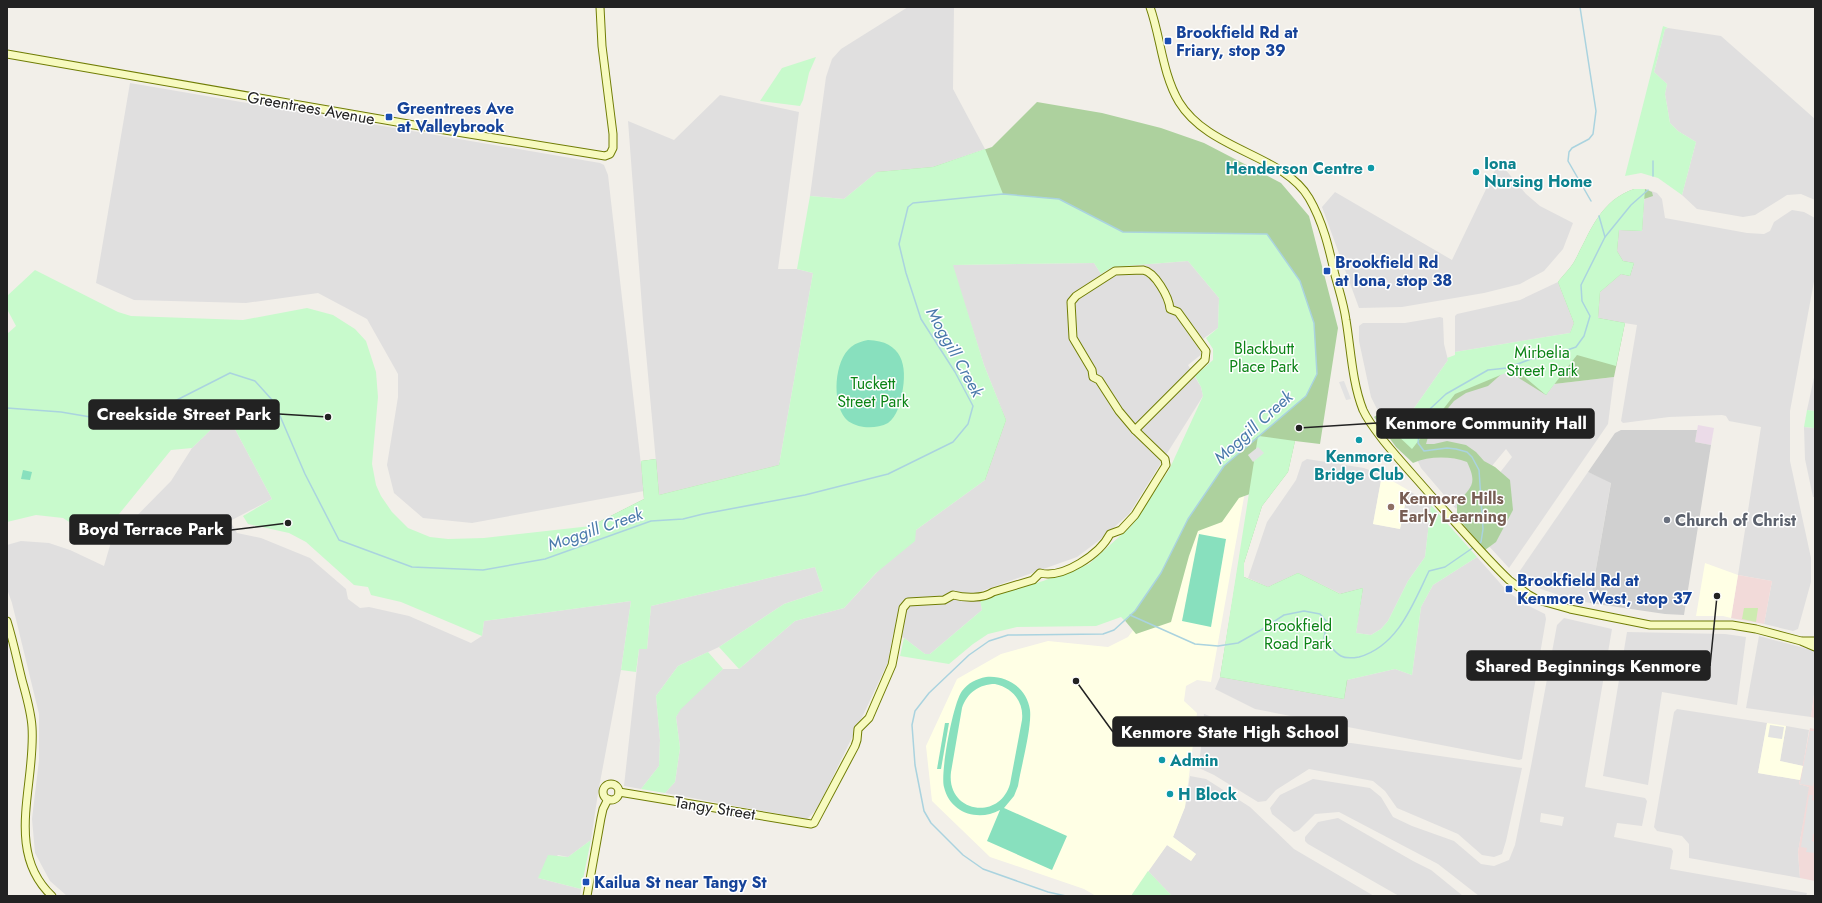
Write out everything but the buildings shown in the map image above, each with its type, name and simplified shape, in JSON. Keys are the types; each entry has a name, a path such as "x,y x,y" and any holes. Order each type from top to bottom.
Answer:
{"street":[{"name":"Greentrees Avenue","path":"7,54 398,123 605,156 610,154 613,148 613,134 602,46 600,7"},
{"path":"1150,7 1171,87 1180,103 1192,118 1205,130 1287,175 1300,186 1308,196 1325,235 1346,318 1354,377 1364,411 1372,425 1400,462 1473,543 1516,587 1529,595 1554,606 1650,624 1732,625 1756,629 1800,641 1815,647"},
{"path":"1143,270 1151,273 1170,300 1170,309 1178,312 1206,351 1206,360 1135,430 1119,411 1099,380 1093,377 1092,370 1074,338 1071,302 1076,296 1115,271 1143,270"},
{"name":"Tangy Street","path":"619,792 811,824 817,820 848,760 857,740 858,729 868,718 892,665 903,608 908,602 944,600 952,595 963,598 988,595 993,592 1032,580 1040,573 1049,576 1085,561 1105,543 1110,534 1121,530 1135,515 1166,465 1165,459 1135,430"},
{"path":"7,620 32,726 32,752 25,825 26,851 36,876 42,886 52,896"},
{"path":"1800,641 1815,641"},
{"path":"608,785 615,785 619,792 616,798 608,799 605,796 604,791 608,785"},
{"path":"587,896 600,818 608,799"}],"shaded area":[{"path":"908,7 954,7 953,89 985,149 933,167 877,172 844,199 810,196 826,77 832,59 841,49"},
{"path":"1668,28 1721,36 1815,119 1815,200 1801,194 1787,195 1755,215 1743,217 1697,209 1682,195 1696,142 1678,131 1670,123 1665,94 1667,84 1654,72 1665,29"},
{"path":"130,83 600,163 604,165 608,175 644,491 472,523 423,518 394,493 387,465 398,397 398,374 367,319 318,293 246,303 134,300 96,283"},
{"path":"720,95 799,112 778,269 797,269 813,273 779,465 659,495 643,320 628,121 674,140"},
{"path":"1499,162 1526,194 1540,206 1573,223 1563,249 1544,271 1520,284 1484,293 1402,307 1359,308 1322,207 1335,192 1452,260"},
{"path":"1645,189 1657,193 1662,199 1665,218 1747,233 1764,234 1770,231 1774,222 1792,210 1804,212 1815,218 1815,276 1790,411 1790,461 1811,558 1811,582 1798,629 1793,631 1764,624 1772,581 1738,575 1761,427 1729,421 1726,416 1722,415 1669,417 1623,423 1621,421 1637,325 1598,319 1600,292 1621,274 1630,275 1617,251 1619,230 1642,231"},
{"path":"1188,261 1219,298 1218,328 1196,344 1202,354 1188,365 1201,387 1203,396 1129,514 1101,539 1077,557 979,592 982,610 930,654 925,654 904,638 893,633 888,662 817,809 807,819 665,793 675,782 680,748 676,717 680,709 723,669 739,669 795,621 844,608 916,530 985,480 1006,420 984,365 952,265 1094,263 1101,274 1112,267"},
{"path":"1558,282 1574,323 1570,333 1455,352 1455,316 1457,314 1520,300"},
{"path":"1440,317 1443,318 1444,344 1448,360 1396,434 1377,409 1371,397 1359,341 1359,326 1363,323 1405,323"},
{"path":"1515,368 1554,384 1614,377 1608,424 1509,568 1464,519 1512,457 1506,449 1456,509 1421,468 1412,449 1455,394"},
{"path":"1815,373 1815,411 1807,410"},
{"path":"1344,381 1351,399 1346,400 1339,382"},
{"path":"227,414 272,499 230,521 237,533 261,538 310,558 346,589 348,599 360,608 369,607 409,616 471,643 482,636 484,621 631,601 621,670 598,793 591,840 568,857 558,855 538,878 581,889 580,896 67,896 50,881 35,853 32,819 39,760 39,714 12,603 7,589 7,545 21,541 49,543 70,550 104,566 111,542 171,481 192,448"},
{"path":"1698,425 1714,428 1711,445 1695,442"},
{"path":"1804,427 1815,428 1815,497 1813,497 1805,459"},
{"path":"1621,430 1697,430 1695,442 1711,445 1684,615 1665,614 1590,603 1611,483 1588,472 1615,433"},
{"path":"1258,447 1264,453 1253,462 1248,455"},
{"path":"1307,459 1364,468 1382,475 1373,524 1400,529 1408,490 1431,505 1425,557 1408,581 1388,621 1381,629 1371,635 1356,633 1362,589 1341,594 1298,573 1268,587 1248,578 1267,522 1296,480 1302,462"},
{"path":"1249,469 1211,682 1197,680 1186,686 1184,701 1197,713 1185,807 1173,837 1196,854 1191,861 1167,845 1131,896 1096,896 1084,889 990,857 932,801 926,746 957,679 1001,654 1048,641 1108,647 1128,637 1167,585 1195,521"},
{"path":"1588,472 1611,482 1590,603 1567,598 1541,589 1517,575"},
{"name":"Kenmore Hills Early Learning","path":"1382,475 1408,490 1400,529 1373,524"},
{"path":"1477,557 1507,591 1525,604 1545,614 1546,619 1522,759 1519,760 1255,709 1215,689 1220,677 1344,699 1347,680 1395,669 1412,675 1421,607 1433,585"},
{"path":"1705,563 1738,575 1731,618 1723,616 1696,616"},
{"path":"815,567 823,591 784,604 719,647 678,666 656,696 660,740 659,766 641,789 624,786 639,649 647,649 651,606"},
{"path":"1738,575 1772,581 1764,624 1731,618"},
{"path":"1564,618 1612,629 1585,787 1645,798 1647,801 1642,826 1617,823 1614,837 1671,848 1673,851 1670,869 1807,893 1806,896 1479,896 1438,864 1339,812 1315,814 1299,830 1294,832 1272,814 1270,808 1280,795 1313,779 1370,788 1381,797 1393,817 1412,826 1454,841 1481,864 1494,866 1509,860 1515,845 1557,625","holes":["1541,813 1564,817 1562,826 1540,822"]},
{"path":"1627,632 1725,634 1746,637 1737,705 1662,692 1648,785 1603,776"},
{"path":"1759,636 1815,651 1815,687 1811,717 1746,708"},
{"path":"1815,687 1815,718 1811,717"},
{"path":"1677,709 1767,723 1758,773 1800,780 1799,784 1810,787 1798,852 1800,878 1689,858 1689,844 1682,836 1657,831 1654,827 1674,712"},
{"path":"1204,714 1259,734 1325,743 1351,743 1522,768 1502,854 1494,857 1482,855 1458,834 1397,808 1385,791 1373,781 1309,769 1276,790 1266,801 1258,802 1214,775 1199,768"},
{"path":"1767,723 1786,726 1780,761 1803,766 1800,780 1758,773"},
{"path":"1770,725 1784,727 1782,739 1768,737"},
{"path":"1786,726 1809,730 1803,766 1780,761"},
{"path":"1810,728 1815,729 1815,881 1800,878 1798,852 1809,787 1799,784"},
{"path":"1810,731 1815,731 1815,777 1813,786 1800,784"},
{"path":"1190,776 1206,779 1250,807 1294,849 1374,896 1172,896 1148,871 1167,845 1191,861 1196,854 1173,837 1185,807"},
{"path":"1809,795 1813,795 1812,800 1815,801 1815,834 1813,834 1812,841 1815,842 1815,853 1806,852 1807,848 1801,847"},
{"path":"1338,818 1431,870 1463,896 1399,896 1305,841 1305,837 1318,822"}],"green space":[{"path":"1663,26 1668,28 1665,29 1654,72 1667,84 1665,94 1670,123 1678,131 1696,142 1682,195 1658,178 1641,173 1625,176"},
{"path":"816,57 809,73 803,100 800,106 760,101 782,68"},
{"path":"1037,102 1102,113 1161,128 1204,143 1281,183 1309,216 1338,328 1320,444 1295,441 1288,472 1262,506 1244,563 1244,577 1268,587 1298,573 1340,594 1363,588 1344,699 1220,677 1250,494 1239,498 1222,522 1198,531 1189,556 1171,622 1136,634 1122,617 1266,259 922,223 1006,420 985,480 972,457 475,595 252,411 7,401 225,361 350,490 444,556 591,526 644,499 641,461 656,459 659,495 779,465 877,172 933,167 992,147"},
{"path":"985,149 1003,194 1059,199 1123,232 1267,234 1300,281 1314,323 1317,374 1306,396 1259,436 1295,441 1288,472 1262,506 1244,563 1244,577 1268,587 1298,573 1340,594 1363,588 1356,633 1371,635 1381,629 1388,621 1408,581 1425,557 1431,505 1477,557 1433,585 1421,607 1412,675 1395,669 1347,680 1344,699 1220,677 1258,436 1224,466 1188,519 1161,573 1135,611 1125,621 1121,617 1096,626 1017,627 988,634 973,644 949,664 900,656 904,638 925,654 930,654 982,610 980,600 1043,581 1089,564 1132,525 1169,470 1203,396 1201,387 1195,376 1213,360 1213,349 1206,338 1218,328 1219,298 1188,261 1112,267 1101,274 1094,263 953,265 984,365 1006,420 985,480 916,530 915,541 876,573 844,608 795,621 739,669 719,647 784,604 823,591 815,567 651,606 647,649 639,649 636,672 621,670 631,601 484,621 482,636 401,602 371,595 368,587 354,585 306,542 289,533 248,524 243,516 272,499 227,414 192,448 171,450 98,540 63,518 36,515 7,522 7,334 16,326 7,309 7,296 35,270 118,312 131,316 243,320 307,308 333,315 355,329 366,341 376,372 378,397 372,464 376,485 381,496 392,512 408,528 430,537 448,539 484,538 591,526 644,499 641,461 656,459 659,495 779,465 813,273 797,269 810,196 844,199 877,172 933,167"},
{"name":"Mirbelia Street Park","path":"1634,189 1645,189 1652,192 1653,196 1644,199 1642,231 1619,230 1617,251 1623,261 1634,263 1630,276 1621,274 1600,292 1598,318 1625,323 1614,377 1554,384 1546,395 1506,370 1488,386 1466,393 1454,401 1430,430 1426,444 1447,441 1466,445 1476,452 1484,461 1495,467 1510,480 1513,510 1496,542 1485,550 1457,517 1457,504 1469,489 1472,481 1472,476 1467,462 1447,458 1433,458 1413,463 1396,447 1374,417 1380,413 1396,433 1403,433 1436,388 1566,344 1574,323 1558,282 1572,265 1591,229 1604,210 1612,201 1622,194"},
{"name":"Mirbelia Street Park","path":"1634,189 1645,189 1642,231 1619,230 1617,251 1623,261 1634,263 1630,276 1621,274 1600,292 1598,318 1625,323 1616,366 1577,355 1546,395 1515,369 1455,394 1412,449 1396,434 1448,360 1447,358 1455,355 1455,352 1570,333 1574,323 1558,282 1572,265 1591,229 1604,210 1612,201 1622,194"},
{"name":"Tuckett Street Park","path":"868,340 879,341 895,350 900,356 903,364 904,383 898,410 894,417 888,423 879,426 864,427 856,425 845,418 838,402 837,381 838,371 845,353 855,344"},
{"path":"1807,410 1815,411 1815,428 1804,427"},
{"path":"23,470 32,472 30,480 21,479"},
{"path":"1199,534 1226,539 1211,627 1182,621"},
{"path":"1744,608 1758,608 1756,622 1742,619"},
{"path":"708,652 723,669 681,709 676,717 680,748 675,782 665,793 641,789 659,766 660,740 656,696 678,666"},
{"path":"986,677 1001,678 1015,684 1025,695 1028,702 1030,710 1029,726 1018,786 1014,796 1004,808 1067,836 1052,870 987,841 1000,810 992,814 983,815 966,813 952,803 947,796 943,779 944,768 951,723 958,698 964,688 972,682","holes":["989,684 1001,686 1012,692 1016,697 1022,713 1010,784 1004,796 995,804 985,807 974,807 965,803 957,796 952,786 951,772 962,708 967,698 974,690"]},
{"path":"945,723 949,723 941,769 937,769"},
{"path":"591,840 581,889 538,878 548,855 568,857"},
{"path":"1148,871 1172,896 1131,896"}],"waterway":[{"path":"1580,7 1596,111 1593,134 1589,139 1572,148 1569,152 1568,161 1591,201"},
{"path":"1653,161 1653,176"},
{"path":"1477,544 1481,542 1483,529 1479,470 1472,457 1467,452 1447,448 1424,451 1418,443 1420,427 1431,408 1446,394 1488,370 1507,368 1531,359 1556,354 1576,347 1584,336 1590,316 1582,301 1581,285 1605,237 1631,205 1648,190"},
{"name":"Moggill Creek","path":"7,408 61,412 120,422 161,408 230,373 255,381 274,402 305,474 339,540 412,567 483,570 545,559 651,521 683,519 805,495 888,474 953,442 968,424 973,406 955,372 921,319 906,273 899,244 908,207 913,203 1003,194 1059,199 1123,232 1267,234 1300,281 1314,323 1317,374 1306,396 1224,466 1188,519 1161,573 1135,611 1114,630 1103,634 1008,635 989,641 969,655 929,693 915,711 912,725 915,765 924,811 931,823 963,855 983,869 1048,892 1066,896"},
{"path":"1599,216 1605,237"},
{"path":"1130,615 1195,644 1218,646 1238,643 1284,615 1304,611 1320,614 1327,622 1324,638 1336,652 1345,658 1359,657 1373,652 1394,634 1410,610 1429,571 1445,567 1474,547"}],"place":[{"name":"Brookfield Rd at Friary, stop 39","path":"1168,41"},
{"name":"Greentrees Ave at Valleybrook","path":"389,117"},
{"name":"Henderson Centre","path":"1371,168"},
{"name":"Iona Nursing Home","path":"1476,172"},
{"name":"Brookfield Rd at Iona, stop 38","path":"1327,271"},
{"name":"Creekside Street Park","path":"328,417"},
{"name":"Kenmore Community Hall","path":"1299,428"},
{"name":"Kenmore Bridge Club","path":"1359,440"},
{"name":"Kenmore Hills Early Learning","path":"1391,507"},
{"name":"Church of Christ","path":"1667,520"},
{"name":"Boyd Terrace Park","path":"288,523"},
{"name":"Brookfield Rd at Kenmore West, stop 37","path":"1509,589"},
{"name":"Shared Beginnings Kenmore","path":"1717,596"},
{"name":"Kenmore State High School","path":"1076,681"},
{"name":"Admin","path":"1162,760"},
{"name":"H Block","path":"1170,794"},
{"name":"Kailua St near Tangy St","path":"586,882"}],"park label":[{"name":"Blackbutt Place Park","path":"1264,357"},
{"name":"Brookfield Road Park","path":"1298,634"}]}
